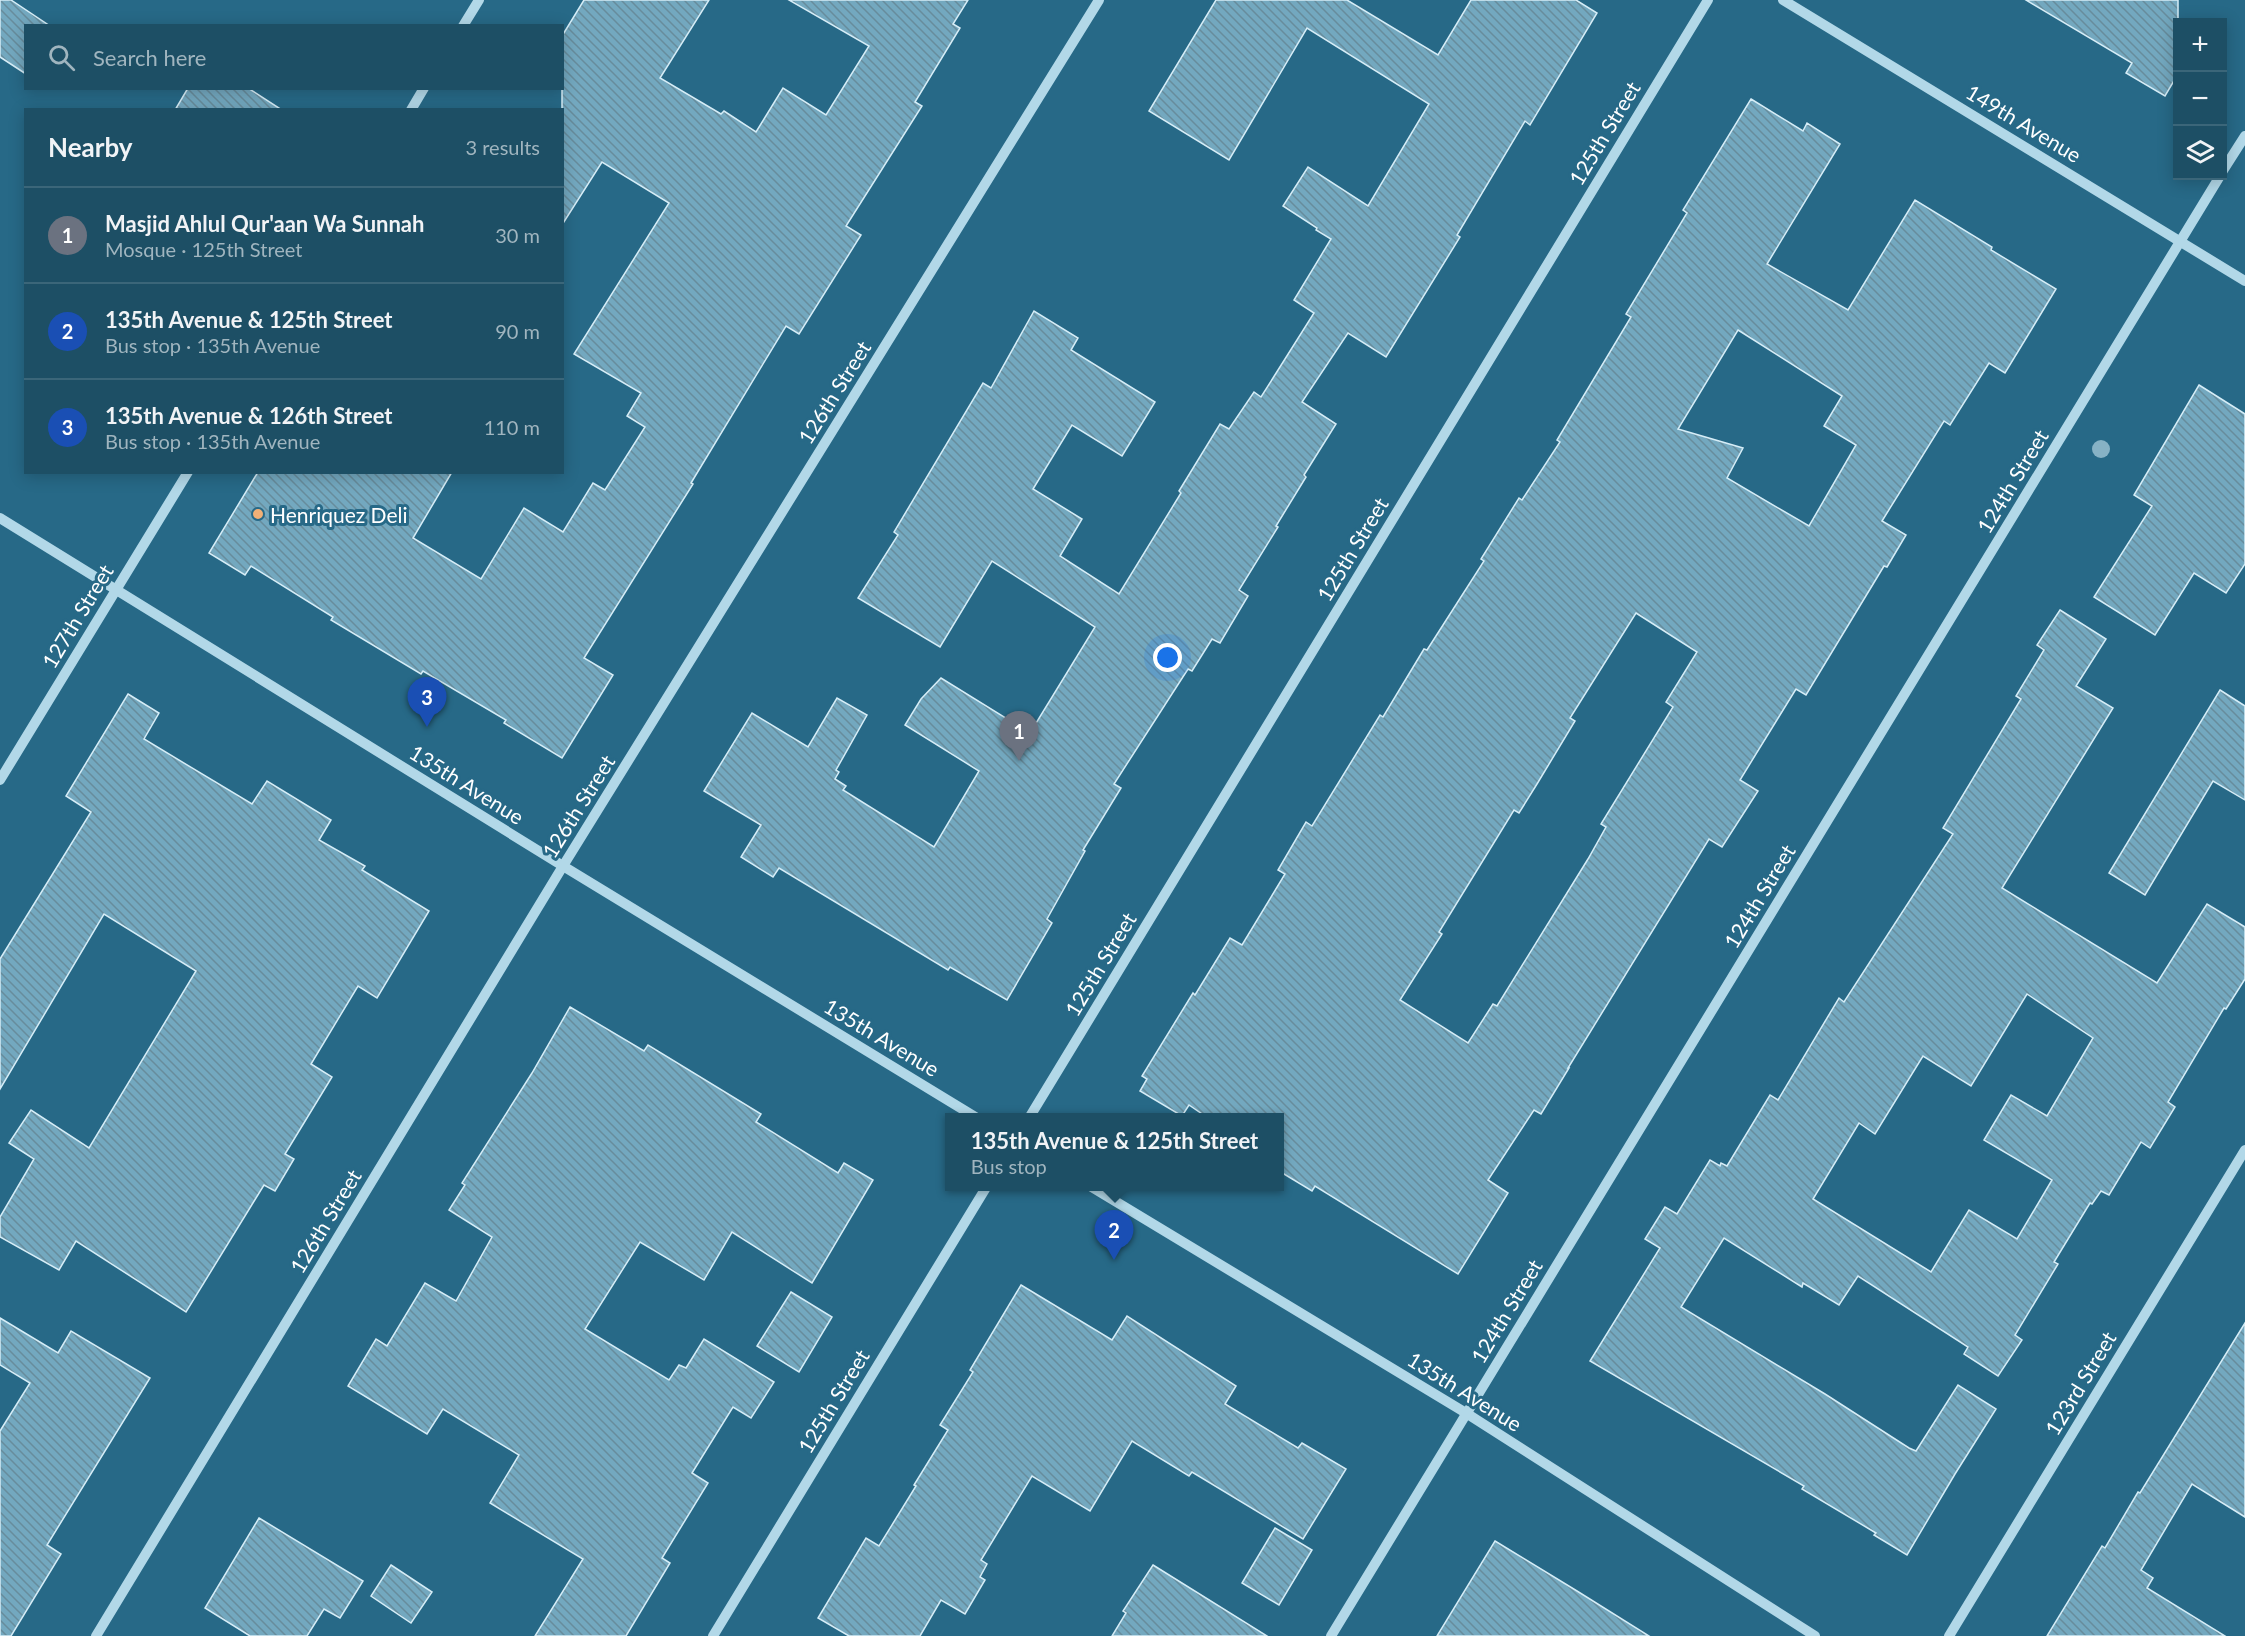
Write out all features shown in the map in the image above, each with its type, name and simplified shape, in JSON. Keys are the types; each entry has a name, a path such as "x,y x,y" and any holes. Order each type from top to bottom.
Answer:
{"street":[{"path":"464,24 479,0"},
{"name":"126th Street","path":"96,1636 563,866 1100,0"},
{"name":"125th Street","path":"1032,1113 1708,0"},
{"name":"149th Avenue","path":"1783,0 2245,281"},
{"path":"412,108 423,90"},
{"name":"124th Street","path":"2227,166 2245,136"},
{"name":"124th Street","path":"1331,1636 2218,180"},
{"name":"127th Street","path":"0,780 187,474"},
{"name":"135th Avenue","path":"0,518 563,866 969,1113"},
{"name":"123rd Street","path":"1949,1636 2245,1150"},
{"name":"125th Street","path":"713,1636 984,1191"},
{"name":"135th Avenue","path":"1098,1191 1466,1413 1815,1636"}],"building":[{"path":"0,0 11,0 47,24 24,24 24,73 0,57"},
{"path":"584,0 709,0 660,78 721,114 724,111 756,132 783,88 826,115 869,46 789,0 968,0 953,24 960,28 915,102 922,106 846,226 861,235 799,334 786,326 691,483 693,484 584,658 613,675 562,758 504,723 506,720 423,671 421,674 331,620 333,617 251,566 245,575 209,553 257,474 451,474 413,538 481,579 524,508 563,532 593,483 605,490 645,427 627,416 641,393 574,354 669,203 602,162 564,222 562,90 564,90 564,33"},
{"path":"1216,0 1347,0 1438,55 1471,0 1576,0 1597,13 1530,125 1525,121 1457,235 1460,237 1386,357 1348,333 1302,402 1336,424 1304,475 1306,477 1276,526 1278,527 1239,590 1248,596 1220,643 1212,639 1192,671 1188,669 1114,784 1121,788 1083,850 1085,851 1047,919 1052,923 1007,1000 950,967 948,970 779,868 773,877 741,857 761,825 704,791 752,713 808,747 837,698 867,715 836,770 839,772 835,779 846,786 843,790 934,847 979,771 905,725 921,699 941,678 1030,733 1095,627 992,561 940,647 858,598 898,535 894,532 983,383 991,388 1034,311 1078,338 1071,350 1155,402 1122,456 1072,425 1033,489 1082,519 1060,556 1119,594 1220,424 1229,429 1254,392 1261,397 1314,313 1294,300 1331,239 1283,206 1308,167 1368,206 1429,104 1307,28 1229,160 1149,111"},
{"path":"2026,0 2178,0 2178,18 2173,18 2173,82 2165,96 2126,73 2132,63"},
{"path":"187,90 251,90 279,108 176,108"},
{"path":"1751,99 1803,131 1807,123 1840,144 1767,264 1848,310 1915,200 2056,289 2005,373 1989,363 1950,425 1944,421 1882,521 1906,535 1887,567 1884,566 1806,695 1796,689 1740,780 1758,791 1722,847 1709,839 1541,1114 1534,1110 1488,1180 1508,1193 1458,1274 1315,1186 1312,1191 1284,1174 1284,1113 1201,1113 1189,1105 1184,1113 1177,1113 1140,1091 1147,1079 1142,1076 1230,938 1242,945 1285,874 1278,870 1306,822 1312,826 1380,715 1383,717 1424,649 1427,650 1484,561 1481,559 1519,498 1522,500 1560,442 1557,440 1631,317 1626,314 1687,213 1683,210","holes":["1738,330 1842,396 1824,426 1856,445 1809,526 1727,478 1743,448 1678,429","1636,613 1697,652 1666,702 1673,707 1601,824 1606,827 1588,859 1497,1006 1493,1004 1468,1043 1400,1000 1442,934 1439,932 1514,810 1519,813 1537,784 1575,721 1570,718"]},
{"path":"2199,385 2245,414 2245,564 2226,593 2194,573 2155,635 2094,597 2152,506 2134,495"},
{"path":"2060,610 2106,639 2076,686 2113,708 2002,888 2157,983 2207,904 2245,927 2245,979 2226,1009 2224,1008 2168,1102 2175,1107 2150,1148 2141,1142 2109,1195 2101,1191 2092,1204 2090,1203 2054,1262 2058,1264 2015,1335 2022,1340 1998,1376 1964,1354 1968,1347 1858,1276 1839,1305 1803,1283 1802,1287 1724,1238 1681,1307 1916,1451 1958,1385 1996,1409 1907,1555 1874,1535 1876,1533 1802,1489 1804,1486 1590,1361 1660,1248 1645,1239 1665,1207 1677,1214 1710,1160 1720,1166 1721,1163 1727,1166 1770,1095 1778,1100 1839,998 1844,1002 1953,834 1943,828 2021,699 2016,696 2044,650 2037,645","holes":["2027,994 2093,1038 2047,1116 2011,1095 1984,1140 2052,1180 2017,1239 1969,1210 1931,1272 1813,1199 1859,1123 1875,1134 1923,1056 1971,1086"]},
{"path":"2220,690 2245,706 2245,800 2213,781 2145,895 2109,873"},
{"path":"128,694 159,713 144,739 252,804 267,781 331,820 319,840 365,866 362,870 429,911 377,998 358,986 311,1064 332,1077 285,1154 294,1159 275,1191 264,1185 186,1312 76,1241 59,1270 0,1237 0,1217 34,1159 9,1143 31,1110 89,1148 196,971 104,914 0,1089 0,959 91,812 66,796"},
{"path":"570,1007 644,1051 648,1045 761,1114 756,1122 838,1173 844,1163 873,1180 812,1283 732,1232 704,1280 640,1242 585,1329 669,1380 679,1365 686,1368 704,1339 774,1382 751,1418 733,1407 692,1473 708,1483 662,1558 670,1563 626,1636 535,1636 583,1559 490,1503 519,1455 443,1409 427,1434 348,1386 376,1339 387,1346 425,1283 456,1301 492,1237 449,1210 465,1185 462,1183 532,1073"},
{"path":"1021,1285 1112,1340 1127,1316 1236,1386 1225,1404 1298,1448 1302,1443 1346,1469 1303,1539 1192,1472 1189,1476 1132,1441 1090,1511 1032,1476 981,1560 987,1564 980,1577 985,1580 965,1614 941,1600 920,1636 849,1636 818,1618 866,1538 879,1546 916,1486 914,1485 948,1430 940,1425 973,1372 970,1370"},
{"path":"791,1292 832,1317 799,1372 757,1346"},
{"path":"0,1318 58,1353 71,1331 150,1378 47,1545 61,1554 11,1636 0,1636 0,1431 30,1383 0,1365"},
{"path":"2245,1323 2245,1517 2192,1484 2141,1570 2153,1578 2147,1588 2225,1636 2047,1636 2102,1546 2105,1548 2138,1492 2140,1493"},
{"path":"259,1518 363,1581 340,1618 324,1609 307,1636 250,1636 205,1608"},
{"path":"1275,1528 1312,1550 1279,1605 1242,1583"},
{"path":"1495,1541 1577,1591 1649,1636 1437,1636"},
{"path":"391,1565 432,1592 411,1623 371,1596"},
{"path":"1153,1565 1267,1636 1112,1636 1126,1613 1123,1611"}],"place":[{"name":"Henriquez Deli","path":"258,514"},
{"name":"135th Avenue & 126th Street","path":"427,727"},
{"name":"Masjid Ahlul Qur'aan Wa Sunnah","path":"1019,761"},
{"name":"135th Avenue & 125th Street","path":"1114,1260"}]}
